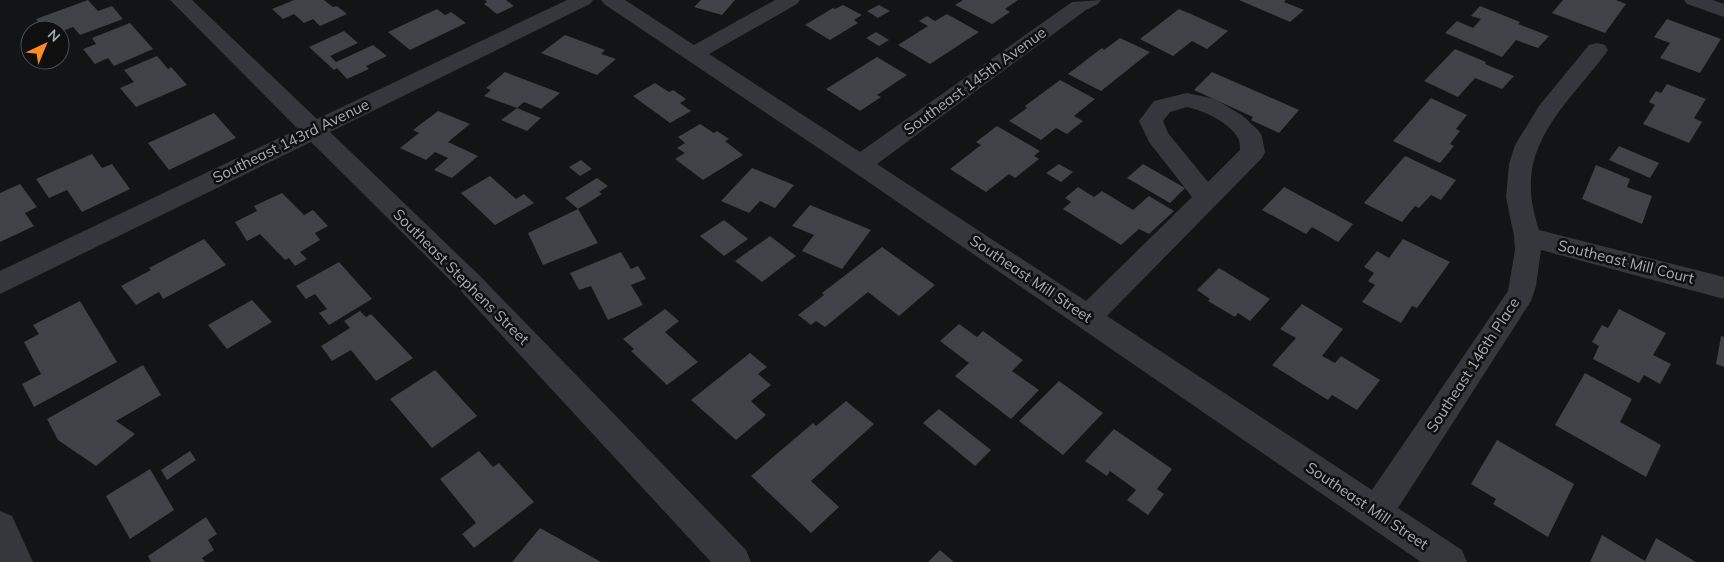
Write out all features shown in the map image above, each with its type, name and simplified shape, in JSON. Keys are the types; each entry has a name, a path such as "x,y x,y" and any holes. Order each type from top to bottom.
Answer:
{"street":[{"name":"Southeast Stephens Street","path":"180,0 312,131 469,282 734,562"},
{"name":"Southeast 143rd Avenue","path":"0,282 583,0"},
{"name":"Southeast Mill Street","path":"611,0 860,164 1450,562"},
{"path":"693,54 790,0"},
{"name":"Southeast 145th Avenue","path":"860,164 1079,6 1091,0"},
{"path":"1694,0 1724,11"},
{"name":"Southeast 146th Place","path":"1376,512 1521,293 1526,267 1527,237 1519,208 1518,182 1526,147 1544,116 1597,50"},
{"path":"1088,317 1207,198"},
{"name":"Southeast Mill Court","path":"1527,237 1724,288"},
{"path":"0,527 16,562"}],"building":[{"path":"88,0 98,11 112,6 123,19 80,35 73,27 70,28 70,20 36,19"},
{"path":"294,0 324,0 333,7 337,6 347,14 320,26 313,19 304,23 294,14 283,19 272,9"},
{"path":"485,0 506,0 514,6 497,14 484,4 487,2"},
{"path":"701,0 735,0 722,15 694,7"},
{"path":"963,0 1018,0 1005,9 1010,12 992,24 955,5"},
{"path":"1239,0 1286,0 1284,2 1304,10 1290,22"},
{"path":"1563,0 1616,0 1626,4 1605,33 1552,13"},
{"path":"843,5 862,15 854,20 858,23 830,40 805,25 833,8 835,9"},
{"path":"879,5 890,11 878,18 867,11"},
{"path":"1480,6 1549,36 1538,48 1516,40 1502,57 1445,33 1457,21 1473,28 1481,19 1471,16"},
{"path":"437,9 445,15 451,12 466,23 410,50 388,32"},
{"path":"1179,9 1228,31 1207,49 1192,41 1173,56 1140,39"},
{"path":"947,14 979,32 930,64 898,45 928,26 919,21 927,16 935,21"},
{"path":"1667,19 1721,39 1700,73 1660,58 1670,43 1654,37"},
{"path":"130,23 153,49 114,66 108,58 95,64 83,49 96,44 92,38"},
{"path":"344,31 358,43 330,56 336,62 373,45 387,56 366,66 369,69 347,79 337,68 334,70 309,47"},
{"path":"876,32 889,40 879,46 866,38"},
{"path":"565,35 605,50 601,54 616,59 597,75 541,53"},
{"path":"1120,38 1150,52 1101,91 1068,74 1102,48 1104,50"},
{"path":"1455,49 1514,76 1502,89 1475,78 1458,97 1424,81"},
{"path":"157,56 168,69 171,67 187,85 136,107 120,88 134,82 124,70"},
{"path":"877,57 907,75 877,95 881,97 860,111 826,89"},
{"path":"505,72 560,93 541,109 524,102 517,108 484,96 491,90 486,88"},
{"path":"1212,72 1299,110 1279,133 1251,120 1253,117 1194,90"},
{"path":"1060,80 1095,99 1074,116 1083,121 1067,134 1056,128 1041,140 1009,121 1027,108 1025,106"},
{"path":"655,83 669,92 673,90 686,99 680,103 691,111 670,123 633,96"},
{"path":"1667,84 1706,99 1694,118 1702,122 1689,143 1643,124 1655,105 1649,102 1656,91 1661,93"},
{"path":"1431,98 1467,115 1456,129 1460,131 1450,144 1454,146 1440,163 1393,141"},
{"path":"517,108 541,118 527,131 501,120"},
{"path":"438,111 470,124 448,142 478,156 452,178 434,170 448,158 435,152 426,160 400,148 419,133 413,130"},
{"path":"214,113 236,138 169,170 148,143"},
{"path":"700,124 714,133 717,131 729,139 725,141 743,155 703,180 675,159 685,153 677,148 685,143 678,137"},
{"path":"997,126 1040,151 1034,156 1039,159 1015,178 1009,174 986,192 950,169 981,145 976,142"},
{"path":"1619,146 1659,163 1650,178 1609,160"},
{"path":"92,154 102,168 112,164 130,189 82,212 67,190 49,198 36,179"},
{"path":"1405,156 1456,180 1441,200 1431,195 1419,208 1415,206 1402,222 1364,203"},
{"path":"581,160 592,169 580,176 569,167"},
{"path":"1059,164 1073,172 1061,182 1046,173"},
{"path":"1143,164 1185,188 1170,203 1127,178"},
{"path":"1596,165 1630,179 1627,187 1652,196 1642,224 1582,199"},
{"path":"752,168 794,185 775,208 760,201 749,213 721,201"},
{"path":"490,176 516,199 524,194 534,203 495,225 461,193"},
{"path":"597,178 608,186 599,192 602,194 578,209 565,198"},
{"path":"20,184 37,207 25,213 34,226 0,242 0,193"},
{"path":"1078,187 1094,197 1102,191 1133,210 1149,196 1174,211 1149,234 1139,229 1121,245 1063,209 1071,202 1065,198"},
{"path":"1284,187 1353,224 1338,242 1312,227 1306,234 1262,210"},
{"path":"282,193 304,215 313,210 328,226 315,233 320,240 300,252 307,259 295,266 289,258 285,260 260,234 247,241 235,222 257,211 254,206"},
{"path":"810,205 871,230 842,269 802,251 814,235 792,226"},
{"path":"578,209 598,243 543,265 528,233"},
{"path":"724,220 748,239 724,256 700,236"},
{"path":"770,236 796,256 762,282 735,261"},
{"path":"204,239 226,265 163,299 159,292 136,305 121,286 151,270 149,268"},
{"path":"1403,239 1450,262 1417,308 1412,306 1401,323 1362,302 1375,285 1368,281 1374,273 1364,267 1377,251 1389,258"},
{"path":"882,247 935,285 899,316 868,292 825,327 816,321 811,325 798,315 824,295 822,293"},
{"path":"621,252 631,269 638,266 646,279 631,285 643,305 608,320 591,286 579,290 570,273"},
{"path":"339,262 372,299 329,325 319,313 327,309 315,294 306,299 296,286"},
{"path":"1219,268 1270,299 1250,321 1238,313 1235,317 1208,301 1210,299 1197,290"},
{"path":"252,300 272,322 227,349 208,325"},
{"path":"80,301 117,362 34,407 22,384 41,374 24,342 39,334 33,325"},
{"path":"1302,304 1343,329 1322,356 1335,363 1341,356 1380,380 1357,410 1332,395 1328,400 1272,365 1296,338 1280,329"},
{"path":"665,309 679,321 665,332 698,362 667,385 631,351 634,349 623,339"},
{"path":"1619,309 1666,333 1653,355 1671,364 1660,384 1644,375 1639,383 1593,359 1599,346 1592,342 1602,325 1608,328"},
{"path":"360,311 366,317 371,314 413,358 376,381 351,350 332,361 321,346 350,328 344,321"},
{"path":"959,324 977,337 983,331 1023,360 1012,371 1039,390 1011,419 955,376 969,363 940,341"},
{"path":"1721,336 1724,337 1724,367 1716,364"},
{"path":"750,353 767,367 758,374 771,385 751,401 766,415 736,440 691,400"},
{"path":"143,365 161,395 116,421 135,434 96,466 58,440 47,419"},
{"path":"435,370 477,416 432,448 390,399"},
{"path":"1585,373 1632,399 1620,422 1661,445 1646,477 1555,425"},
{"path":"1059,381 1103,413 1063,455 1019,421"},
{"path":"846,401 874,424 811,481 839,507 811,533 751,476 813,423 816,426"},
{"path":"939,409 991,450 975,466 923,423"},
{"path":"1114,429 1172,469 1157,489 1164,494 1148,515 1127,500 1136,490 1110,471 1107,476 1085,461"},
{"path":"1497,440 1574,484 1548,537 1493,504 1496,499 1471,484"},
{"path":"190,451 196,460 167,480 161,470"},
{"path":"479,451 493,467 499,463 534,502 474,548 462,534 476,523 440,479"},
{"path":"150,469 174,510 130,539 106,496"},
{"path":"206,517 217,534 208,540 214,550 202,558 205,562 151,562 148,556"},
{"path":"540,528 601,562 512,562"},
{"path":"1602,535 1645,561 1656,538 1696,562 1590,562"},
{"path":"940,550 954,562 928,562"}]}
